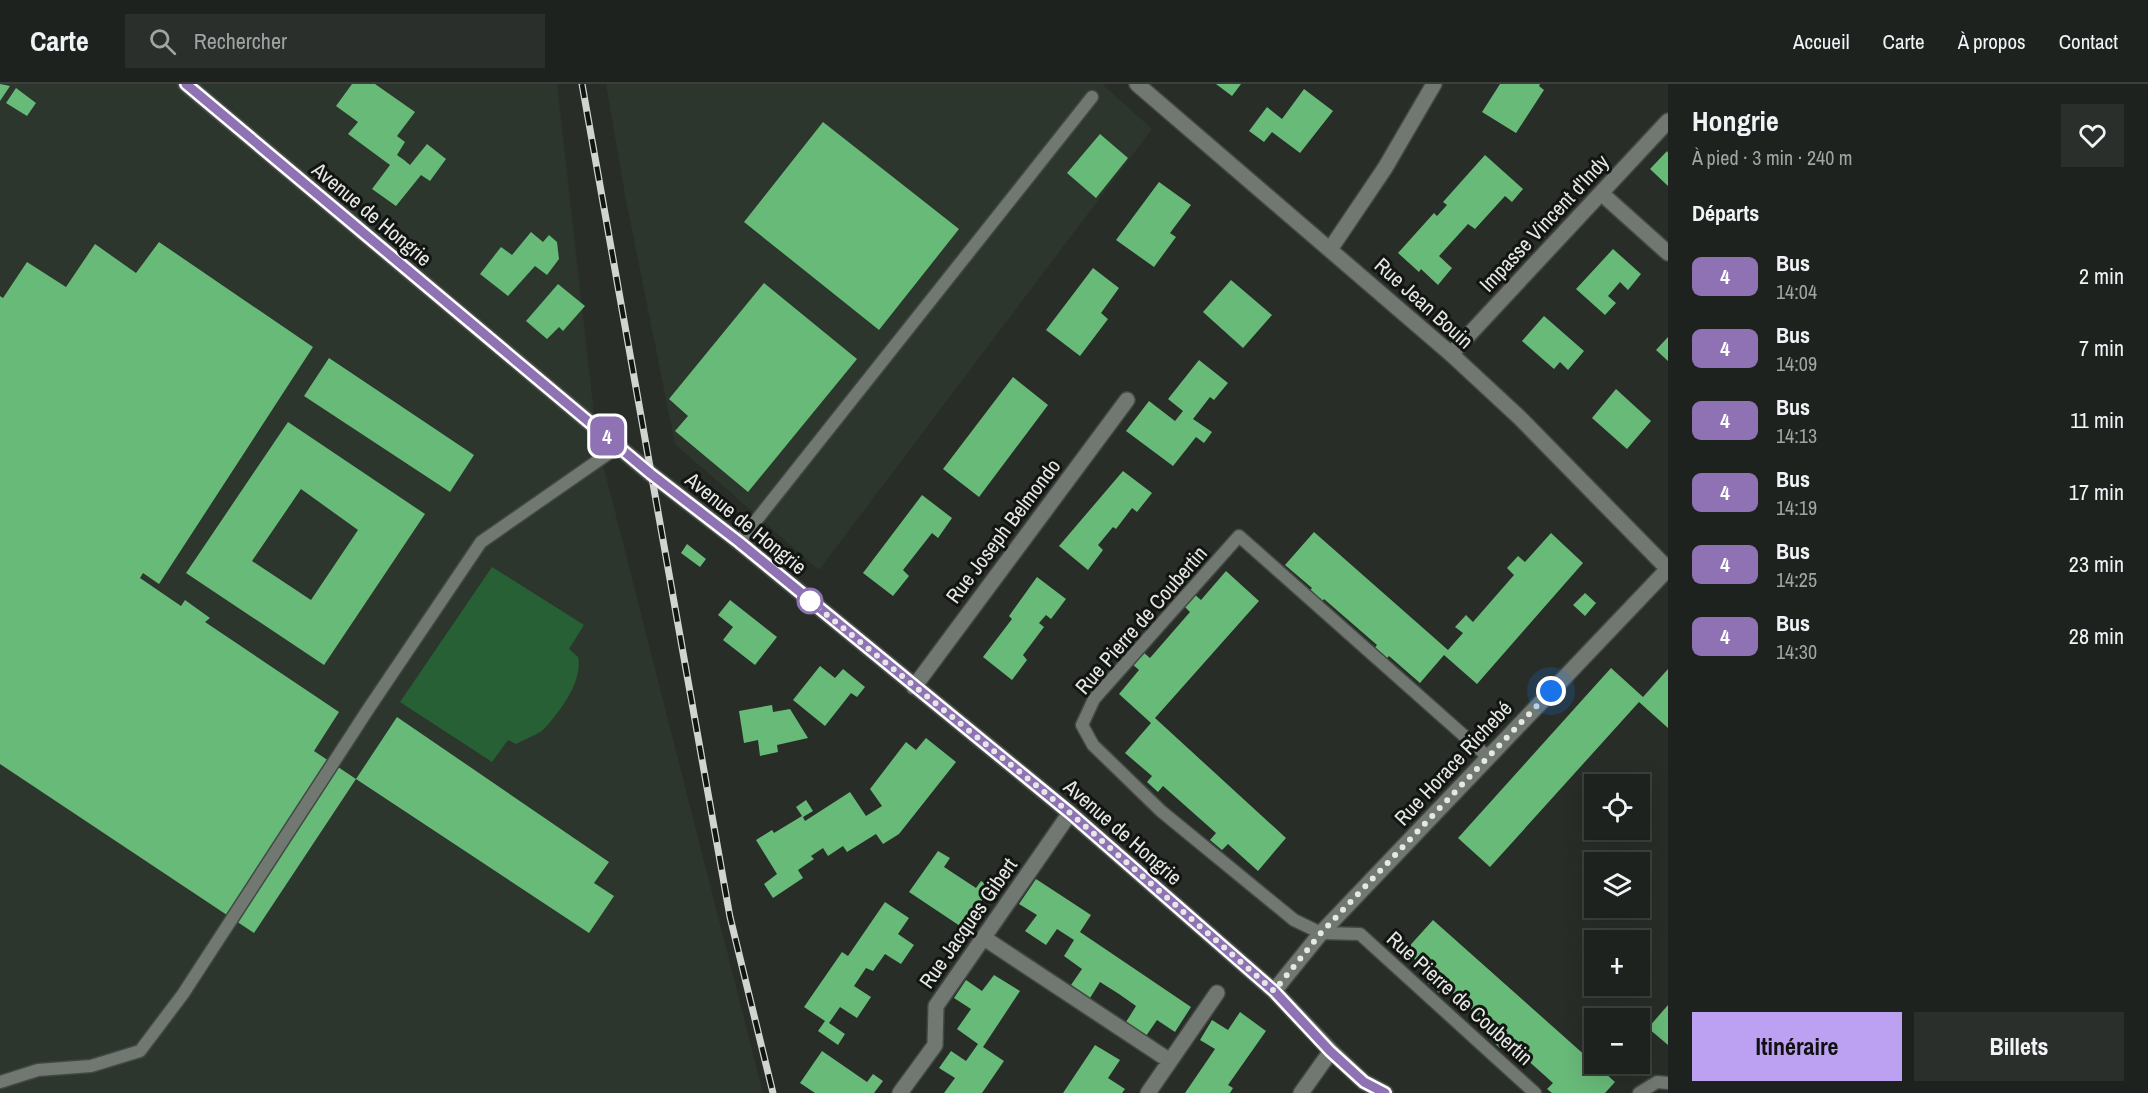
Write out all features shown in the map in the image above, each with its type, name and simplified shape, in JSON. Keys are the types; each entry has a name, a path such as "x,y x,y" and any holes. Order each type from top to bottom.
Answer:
{"street":[{"name":"Avenue de Hongrie","path":"186,84 651,474 739,542 1070,813 1274,991 1330,1051 1364,1082 1385,1093"},
{"name":"Rue Jean Bouin","path":"1137,84 1331,248 1451,354 1520,418 1668,569"},
{"path":"1331,248 1385,168 1434,84"},
{"name":"Impasse Vincent d'Indy","path":"1451,354 1668,121"},
{"path":"1601,193 1668,253"},
{"name":"Rue Joseph Belmondo","path":"914,687 1127,400"},
{"name":"Rue Horace Richebé","path":"1274,991 1321,933 1668,569"},
{"name":"Rue Jacques Gibert","path":"900,1093 935,1045 936,1006 1070,813"},
{"path":"984,938 1170,1061"},
{"path":"1148,1093 1217,993"},
{"path":"1301,1093 1330,1051"}],"lane":[{"path":"739,542 1092,97"},
{"path":"0,1082 38,1070 90,1066 140,1051 183,994 369,708 481,542 619,446"},
{"name":"Rue Pierre de Coubertin","path":"1488,757 1239,536 1094,699 1082,725 1094,745 1161,811 1294,920 1321,933 1360,934 1535,1093"},
{"path":"1639,1093 1657,1082 1668,1083"}],"shaded area":[{"path":"0,84 557,84 597,441 763,1093 0,1093"},
{"path":"606,84 1102,84 1152,129 819,570 675,444 625,195"}],"green space":[{"path":"492,567 584,625 569,649 578,657 577,676 558,713 539,733 516,744 508,740 492,762 400,702"}],"building":[{"path":"0,84 10,86 0,101"},
{"path":"352,84 375,84 415,112 397,136 405,142 397,155 410,165 427,144 446,159 430,181 421,175 396,206 372,189 390,165 348,134 358,122 336,106"},
{"path":"1216,84 1241,84 1232,96"},
{"path":"1500,84 1540,84 1539,86 1544,90 1516,133 1482,112"},
{"path":"16,88 36,103 27,116 6,103"},
{"path":"1304,89 1333,111 1300,153 1272,132 1264,142 1249,131 1267,107 1282,119"},
{"path":"823,122 959,229 879,330 744,222"},
{"path":"1100,134 1128,158 1096,198 1067,173"},
{"path":"1667,151 1668,153 1668,186 1650,169"},
{"path":"1485,155 1523,189 1512,202 1505,196 1475,229 1468,224 1439,256 1452,268 1438,285 1421,269 1419,272 1398,253 1434,213 1437,216 1447,205 1443,202"},
{"path":"1159,182 1191,205 1170,233 1176,237 1154,267 1116,240"},
{"path":"531,232 543,242 549,235 557,242 559,259 547,275 535,266 508,296 480,274 501,247 512,255"},
{"path":"159,242 313,347 159,584 143,573 140,578 181,606 185,600 210,618 205,622 339,712 314,751 356,779 254,933 0,764 0,296 3,298 27,262 66,287 95,244 136,273"},
{"path":"1613,249 1641,274 1628,290 1620,282 1608,296 1616,303 1605,315 1576,289"},
{"path":"1093,268 1119,288 1101,313 1108,319 1080,356 1046,330"},
{"path":"1231,280 1272,315 1243,348 1203,312"},
{"path":"764,283 857,359 748,492 675,431 688,416 669,399"},
{"path":"558,284 585,306 563,331 559,327 547,339 526,321"},
{"path":"1544,316 1584,351 1568,370 1560,362 1554,369 1522,341"},
{"path":"1668,337 1668,361 1656,350"},
{"path":"329,358 474,455 450,492 304,396"},
{"path":"1199,360 1228,383 1214,400 1210,397 1193,419 1212,432 1204,443 1196,437 1173,466 1126,431 1149,401 1175,421 1183,411 1168,399"},
{"path":"1013,377 1048,405 979,497 943,469"},
{"path":"1616,389 1651,421 1627,449 1592,418"},
{"path":"288,422 425,514 324,665 186,573","holes":["301,489 358,530 311,600 252,561"]},
{"path":"1123,471 1152,493 1137,512 1132,508 1116,529 1113,527 1098,545 1103,550 1088,570 1059,546"},
{"path":"922,495 952,518 938,538 932,533 903,570 909,576 893,596 863,573"},
{"path":"1314,532 1448,650 1463,633 1455,627 1466,615 1473,622 1514,575 1507,568 1518,556 1525,562 1551,533 1583,563 1477,684 1444,655 1420,683 1389,656 1383,662 1371,652 1377,645 1324,599 1319,605 1306,595 1312,588 1285,565"},
{"path":"687,544 706,559 700,567 681,553"},
{"path":"1226,571 1259,601 1155,718 1286,838 1258,871 1228,844 1222,850 1210,840 1216,833 1163,786 1158,792 1147,782 1152,776 1125,753 1151,723 1119,694 1139,670 1132,664 1143,652 1150,658 1190,612 1184,606 1194,594 1201,600"},
{"path":"1037,577 1066,599 1051,619 1046,615 1039,623 1044,627 1023,655 1027,660 1012,680 983,657 1012,619 1009,616"},
{"path":"1585,593 1596,603 1585,616 1573,605"},
{"path":"730,600 777,637 755,665 723,640 733,627 718,615"},
{"path":"820,666 835,678 843,669 865,687 857,697 851,693 825,726 793,700"},
{"path":"1611,668 1643,697 1668,669 1668,728 1639,702 1490,867 1458,838"},
{"path":"772,705 773,712 790,709 808,738 777,745 778,752 760,756 758,740 744,743 739,711"},
{"path":"397,717 609,862 594,883 614,896 589,933 356,779"},
{"path":"926,738 956,762 899,834 883,844 876,834 847,852 843,846 828,856 823,848 811,856 814,859 798,870 803,878 773,898 764,884 777,874 756,840 772,830 774,833 802,816 796,807 806,800 813,811 803,817 805,821 850,792 866,816 882,806 870,789 906,742 916,750"},
{"path":"938,851 950,858 944,867 976,888 981,881 991,887 963,928 909,892"},
{"path":"1036,879 1091,915 1080,932 1191,1007 1175,1032 1157,1020 1146,1036 1126,1022 1136,1006 1119,994 1100,982 1090,998 1071,985 1082,969 1064,956 1074,940 1057,929 1046,945 1025,931 1037,915 1019,904"},
{"path":"885,902 909,918 898,934 914,945 901,964 885,954 873,971 866,968 854,986 871,997 857,1018 840,1007 829,1023 845,1034 838,1045 818,1031 825,1021 804,1007 842,952 848,956"},
{"path":"1433,920 1584,1054 1584,1074 1606,1074 1615,1082 1605,1093 1552,1093 1547,1089 1553,1083 1506,1041 1500,1048 1489,1038 1495,1031 1445,986 1439,993 1428,983 1434,976 1405,951"},
{"path":"994,975 1020,991 983,1047 1004,1061 982,1093 944,1093 955,1078 939,1068 951,1051 966,1061 978,1044 957,1029 971,1009 954,998 966,980 982,991"},
{"path":"1668,1005 1668,1045 1650,1030 1650,1026"},
{"path":"1240,1012 1266,1031 1228,1085 1233,1088 1230,1093 1185,1093 1215,1049 1200,1040 1212,1020 1228,1030"},
{"path":"1095,1045 1120,1060 1108,1078 1125,1089 1122,1093 1063,1093"},
{"path":"822,1051 867,1082 873,1074 883,1081 874,1093 815,1093 800,1083"}],"railway":[{"path":"582,84 730,917 773,1093"}],"bus line":[{"name":"4","path":"186,84 651,474 739,542 1070,813 1274,991 1330,1051 1364,1082 1385,1093"}],"route":[{"path":"810,601 1070,813 1274,991 1321,933 1551,691"}]}
